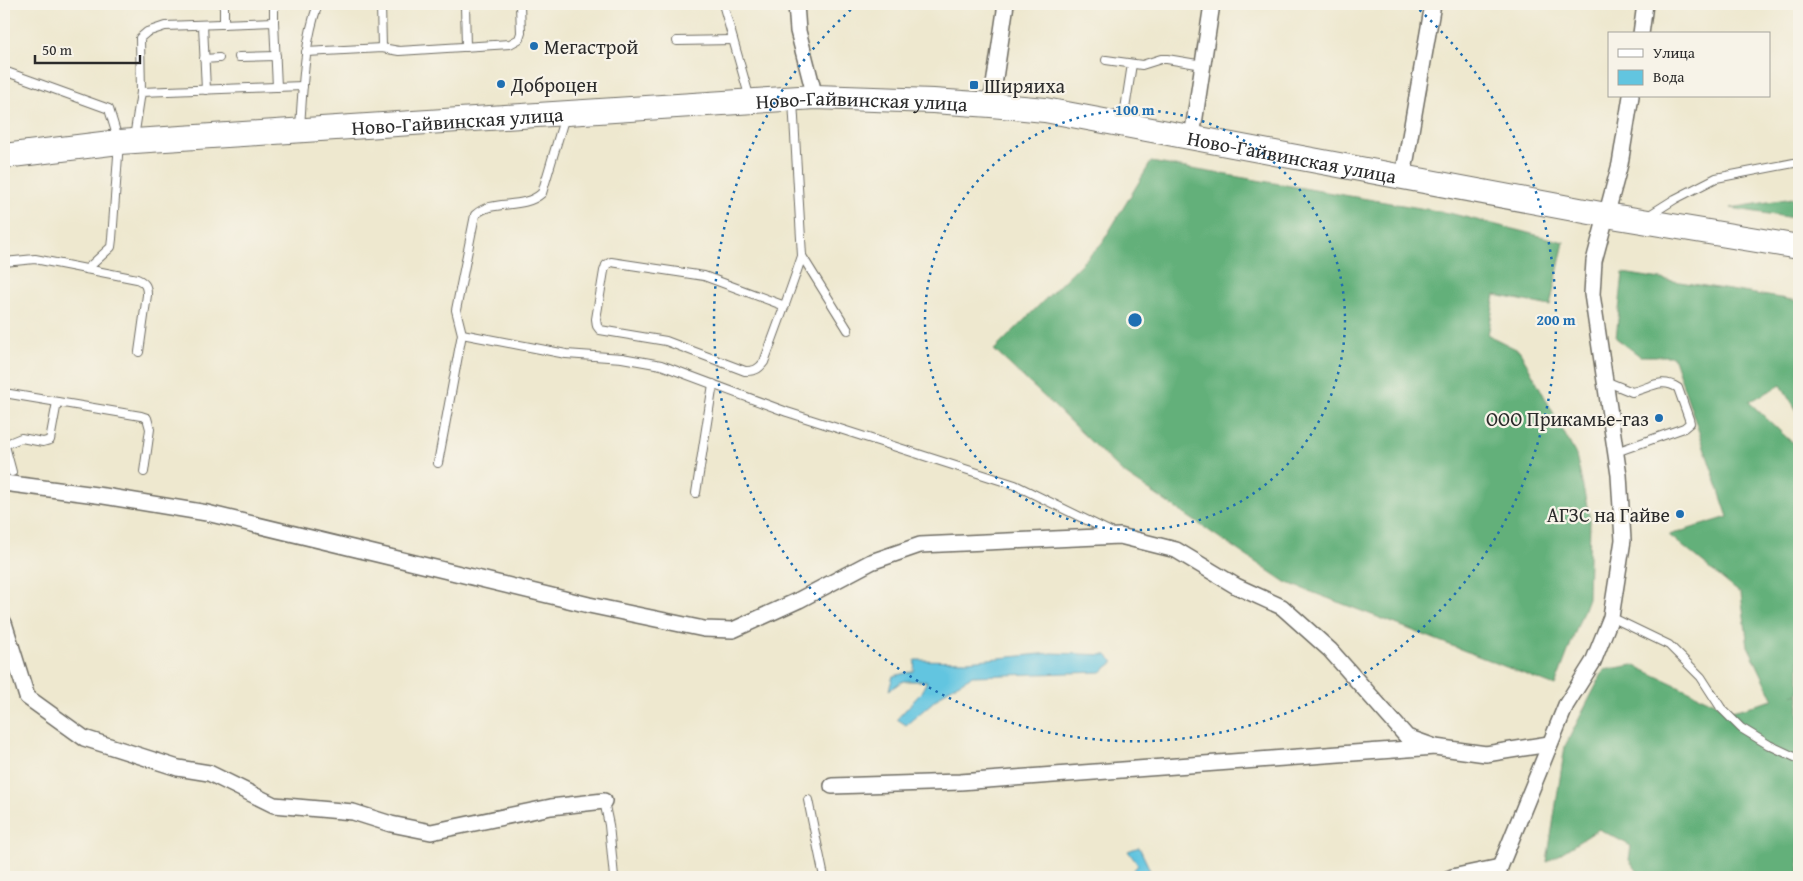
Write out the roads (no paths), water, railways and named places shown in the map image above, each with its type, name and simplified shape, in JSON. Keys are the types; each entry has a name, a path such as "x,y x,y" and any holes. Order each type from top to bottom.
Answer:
{"main road":[{"name":"Ново-Гайвинская улица","path":"4,156 126,142 804,98 991,105 1045,110 1606,215 1799,247"}],"street":[{"path":"796,4 804,98"},
{"path":"991,105 1006,4"},
{"path":"1192,137 1212,4"},
{"path":"1403,178 1433,4"},
{"path":"1641,32 1646,4"},
{"path":"1452,877 1499,872 1566,705 1593,662 1611,617 1622,540 1619,475 1592,294 1594,261 1620,164 1631,98"},
{"path":"8,477 104,496 207,513 589,605 704,629 733,630 799,600 871,562 920,545 1120,536 1176,550 1236,586 1282,607 1330,650 1407,737 1435,747 1486,754 1549,744"},
{"path":"4,623 28,697 84,738 178,768 210,773 274,805 353,812 391,824 431,832 551,807 604,801"},
{"path":"832,786 960,782 1435,747"}],"lane":[{"path":"224,4 224,24"},
{"path":"274,4 277,87"},
{"path":"300,132 306,52 318,4"},
{"path":"381,4 382,48"},
{"path":"465,4 466,47"},
{"path":"306,52 382,48 398,51 515,43 519,39 521,32 520,4"},
{"path":"722,4 751,101"},
{"path":"87,269 111,247 126,142 141,92 139,44 143,34 165,26 274,22"},
{"path":"203,25 206,90"},
{"path":"677,41 733,40"},
{"path":"239,58 276,56"},
{"path":"204,59 219,58"},
{"path":"1106,60 1142,65 1168,59 1202,65"},
{"path":"1122,124 1132,64"},
{"path":"4,71 109,109 126,142"},
{"path":"141,92 303,86"},
{"path":"785,306 704,276 611,262 606,265 604,271 596,326 600,330 666,341 744,370 754,371 760,368 785,306 802,256 804,98"},
{"path":"438,463 462,334 456,310 475,215 480,210 488,208 527,203 542,193 565,114"},
{"path":"1640,221 1675,199 1716,178 1799,162"},
{"path":"802,256 848,330"},
{"path":"4,262 35,259 143,281 147,286 148,296 139,352"},
{"path":"462,334 566,354 622,358 661,365 787,412 1015,485 1120,536"},
{"path":"1605,381 1632,392 1660,383 1669,383 1678,388 1690,423 1684,428 1616,452"},
{"path":"696,493 714,384"},
{"path":"4,394 147,418 150,429 144,472"},
{"path":"8,477 4,443 21,438 43,442 50,440 57,402"},
{"path":"1611,617 1669,645 1701,677 1721,708 1741,728 1769,745 1799,759"},
{"path":"808,800 824,877"},
{"path":"604,801 609,825 614,877"}],"water":[{"path":"1052,653 1107,655 1114,662 1101,672 972,676 947,690 906,725 897,719 920,694 927,681 903,681 889,690 893,676 914,671 915,660 967,661"},
{"path":"1139,847 1151,877 1128,877 1138,865 1128,851"}],"place":[{"name":"Мегастрой","path":"534,46"},
{"name":"Доброцен","path":"501,84"},
{"name":"Ширяиха","path":"974,85"},
{"name":"ООО Прикамье-газ","path":"1659,418"},
{"name":"АГЗС на Гайве","path":"1680,514"}]}
